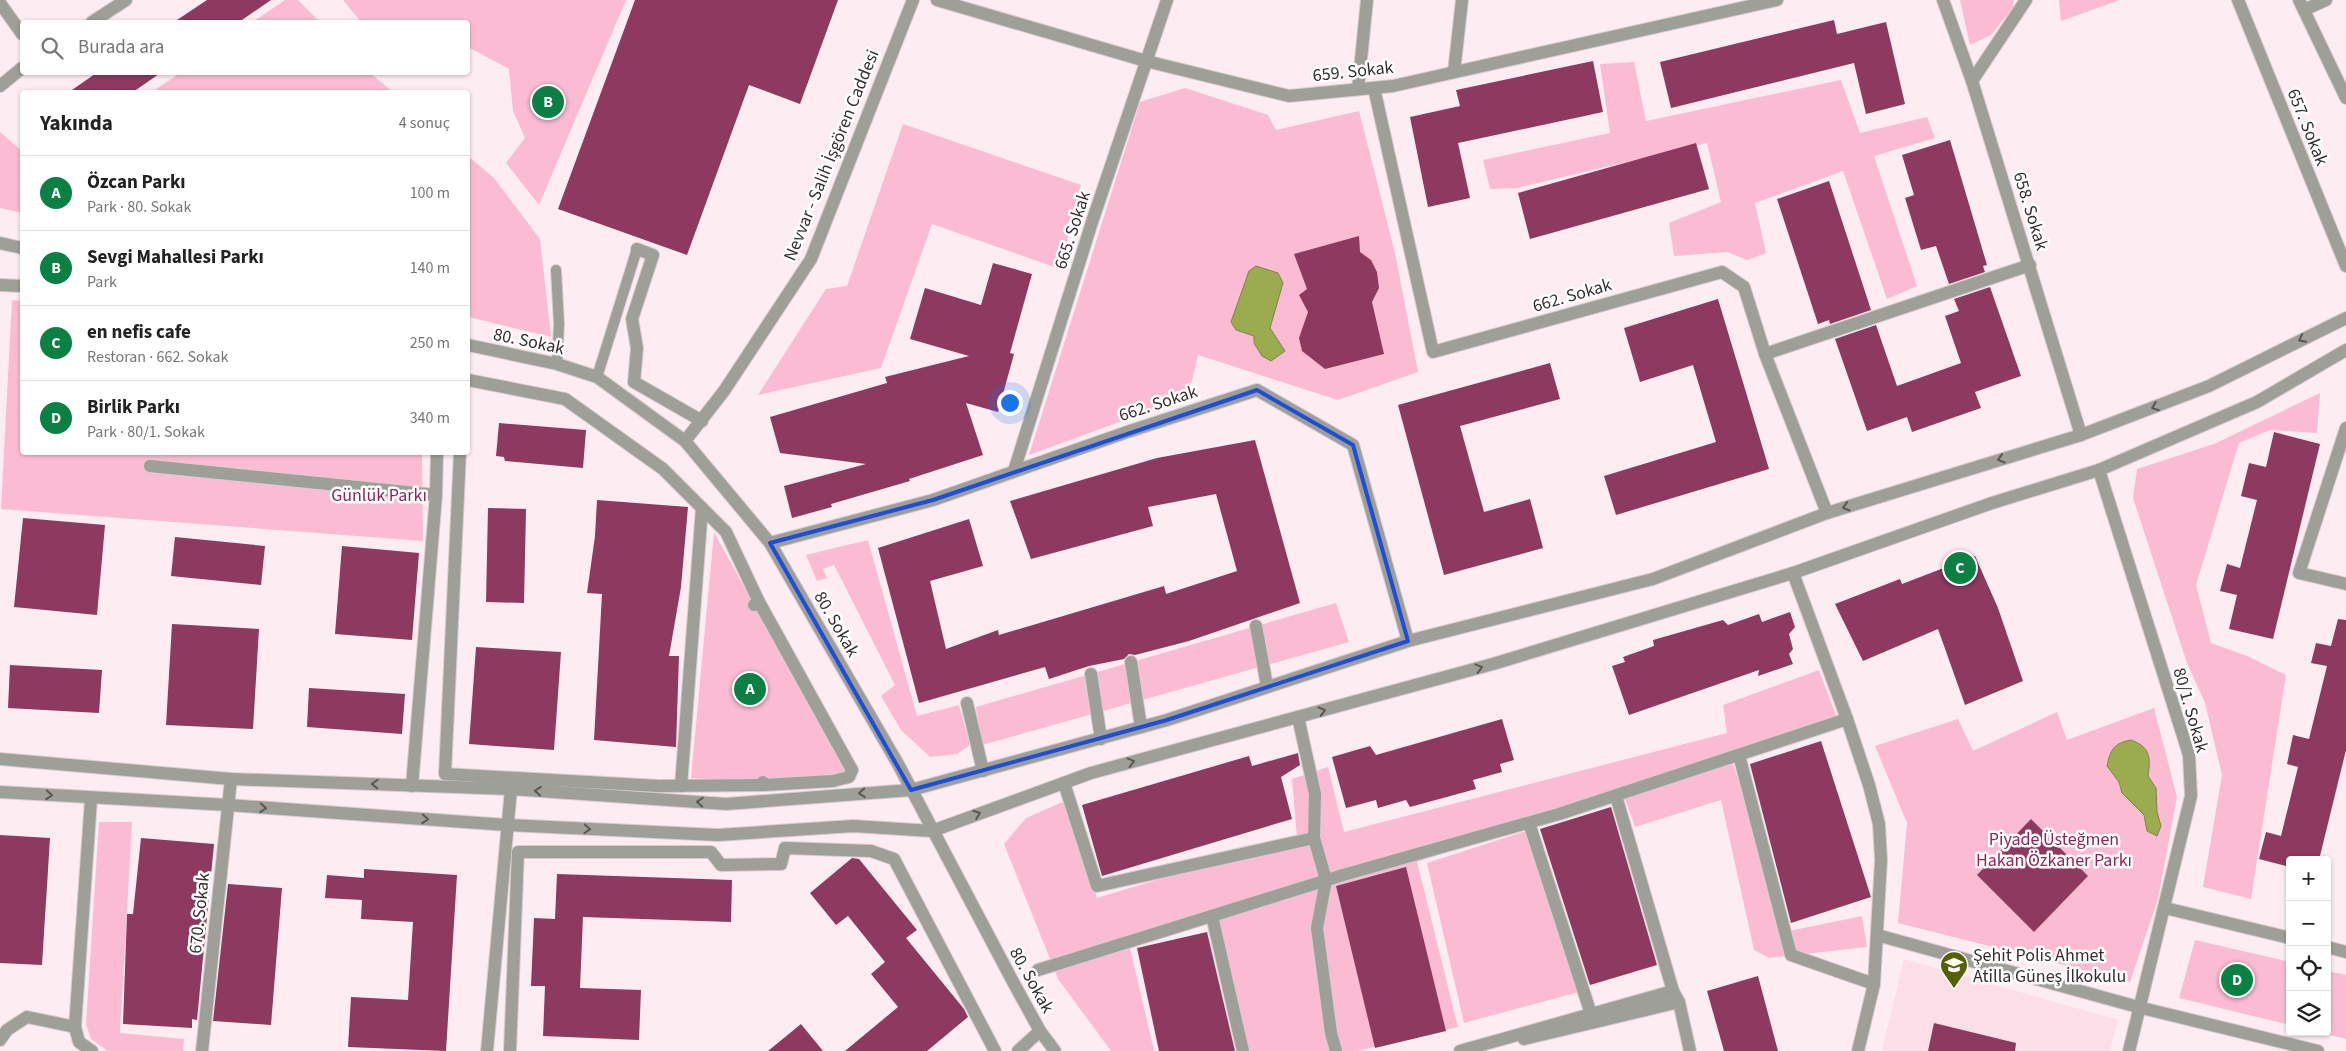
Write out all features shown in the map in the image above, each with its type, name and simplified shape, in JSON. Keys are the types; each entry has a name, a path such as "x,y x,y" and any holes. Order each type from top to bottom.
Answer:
{"street":[{"path":"95,20 126,0"},
{"name":"Nevvar - Salih İşgören Caddesi","path":"685,441 724,392 811,259 913,0"},
{"name":"659. Sokak","path":"937,0 1146,61 1289,96 1393,86 1777,0"},
{"name":"665. Sokak","path":"1014,471 1092,222 1166,0"},
{"path":"1358,89 1367,0"},
{"path":"1454,72 1462,0"},
{"name":"658. Sokak","path":"1943,0 1972,81 2081,434"},
{"path":"1972,81 2026,0"},
{"name":"657. Sokak","path":"2238,0 2346,266"},
{"path":"2326,0 2301,5 2346,98"},
{"path":"0,3 20,31"},
{"path":"0,86 20,70"},
{"name":"662. Sokak","path":"1374,88 1433,352 1722,272 1744,287 1765,354 1827,513"},
{"path":"0,243 20,248"},
{"path":"637,249 653,255 632,319 637,348 634,382 702,421"},
{"path":"1765,354 2030,265"},
{"path":"0,285 20,286"},
{"path":"0,759 231,779 511,789 726,804 911,790 1141,727 1408,641 1653,579 1827,513 2081,434 2210,386 2346,318"},
{"name":"80. Sokak","path":"470,345 557,364 597,377 685,441 770,543 898,764 1040,1031 1055,1051"},
{"path":"0,792 91,799 102,797 228,805 507,825 718,835 853,826 932,831 1091,773 1493,664 1793,573 1992,503 2099,470 2258,402 2346,350"},
{"path":"460,455 445,774 681,786 833,780 849,777 852,770 757,604 726,532 664,469 565,399 470,380"},
{"name":"662. Sokak","path":"770,543 933,500 1256,390 1353,445 1408,641"},
{"path":"2346,426 2299,572 2346,584"},
{"path":"412,786 436,495 437,455"},
{"path":"150,466 436,495"},
{"name":"80/1. Sokak","path":"2099,470 2189,756 2191,796 2165,908 2138,1007 2129,1051"},
{"path":"681,786 702,508"},
{"path":"1793,573 1870,785 1879,824 1880,860 1874,984 1858,1051"},
{"path":"1256,626 1267,686"},
{"path":"1131,662 1141,727"},
{"path":"1091,674 1101,738"},
{"path":"967,703 983,771"},
{"path":"1298,717 1315,794 1314,838 1326,880 1317,928 1330,1033 1336,1051"},
{"path":"1038,970 1326,880 1529,823 1616,796 1847,718"},
{"path":"1739,755 1791,955 1874,984"},
{"name":"670. Sokak","path":"202,1051 231,779"},
{"path":"1064,783 1097,886 1314,838"},
{"path":"487,1051 511,789"},
{"path":"1616,796 1676,997 1690,1051"},
{"path":"91,799 74,1027 80,1042 92,1051"},
{"path":"1529,823 1591,1014"},
{"path":"510,1051 518,852 711,852 721,865 781,864 785,848 871,851 894,859 995,1051"},
{"path":"2165,908 2286,937"},
{"path":"1212,916 1243,1051"},
{"path":"1877,935 2138,1007 2318,1051"},
{"path":"2331,948 2346,952"},
{"path":"1460,1051 1591,1014 1676,997"},
{"path":"1480,1051 1676,997"},
{"path":"0,1040 7,1030 27,1017 74,1027"},
{"path":"1018,1051 1040,1031"}],"lane":[{"path":"597,377 637,249"},
{"path":"556,270 559,324 557,364"}],"highlighted area":[{"path":"1257,390 1353,445 1408,641 1167,720 911,790 770,543 933,500"}],"shaded area":[{"path":"1256,266 1278,273 1283,283 1270,328 1285,351 1271,361 1262,356 1254,343 1254,336 1236,330 1231,322 1249,271"},
{"path":"2131,740 2146,749 2148,754 2148,776 2156,788 2157,812 2161,826 2157,836 2147,831 2144,815 2122,793 2119,782 2107,766 2114,748 2120,743"},
{"name":"Şehit Polis Ahmet Atilla Güneş İlkokulu","path":"1904,959 2118,1020 2110,1051 1882,1051"}],"green space":[{"path":"285,0 298,0 318,20 256,20"},
{"path":"343,0 626,0 539,205 506,163 525,138 513,111 509,69 470,48 470,20 359,20"},
{"path":"1960,0 2014,0 2013,8 1991,35 1970,45"},
{"path":"2059,0 2120,0 2061,21"},
{"path":"1634,62 1646,121 1841,80 1860,133 1927,117 1935,138 1874,156 1917,286 1887,299 1843,171 1755,203 1766,253 1747,260 1727,252 1674,256 1669,223 1721,202 1707,143 1517,188 1490,189 1483,160 1610,133 1600,64"},
{"path":"177,75 372,75 391,90 155,90"},
{"path":"1185,88 1268,115 1276,130 1359,111 1395,253 1418,372 1338,400 1198,355 1188,397 1029,455 1140,102"},
{"path":"903,124 1081,185 1060,269 932,224 881,368 758,395 826,289 847,286"},
{"path":"0,132 20,149 20,213 0,208"},
{"path":"470,158 494,178 540,239 551,337 470,317"},
{"name":"Günlük Parkı","path":"12,300 20,301 20,455 422,455 423,541 1,509"},
{"path":"2320,393 2317,433 2270,430 2239,443 2196,585 2211,643 2247,656 2286,675 2251,899 2203,887 2222,775 2205,703 2187,663 2133,498 2137,469 2214,444"},
{"path":"714,532 846,773 763,782 691,778"},
{"path":"868,540 917,716 959,705 970,745 957,754 930,757 901,730 881,696 895,685 834,565 823,569 827,578 817,581 806,555"},
{"path":"1336,603 1349,642 982,745 976,707"},
{"path":"1819,670 1837,718 1733,764 1789,931 1862,916 1867,947 1769,958 1754,950 1721,800 1635,827 1621,788 1417,862 1458,1027 1357,1051 1242,1051 1209,913 1127,935 1154,1051 1111,1051 1058,979 1004,844 1026,818 1067,800 1097,898 1297,837 1292,779 1328,767 1344,832 1727,733 1723,705"},
{"name":"Piyade Üsteğmen Hakan Özkaner Parkı","path":"2154,708 2177,797 2158,899 2130,982 1898,923 1907,823 1875,746 1958,719 1973,751 2057,712 2067,740"},
{"path":"99,822 132,822 120,1033 184,1039 183,1051 108,1051 91,1039 86,1024"},
{"path":"1526,831 1579,992 1464,1023 1427,863"},
{"path":"2195,940 2286,961 2286,1024 2179,998"},
{"path":"2331,972 2346,975 2346,1039 2331,1035"}],"building":[{"path":"207,0 271,0 242,20 177,20"},
{"path":"635,0 838,0 800,104 749,85 687,255 558,209"},
{"path":"1834,20 1837,34 1886,22 1905,104 1866,114 1854,63 1671,108 1660,62"},
{"path":"1593,61 1603,112 1458,143 1470,198 1428,207 1410,117 1460,106 1456,90"},
{"path":"94,75 158,75 136,90 72,90"},
{"path":"1950,140 1987,265 1983,266 1985,272 1949,284 1936,246 1921,250 1905,198 1914,195 1902,155"},
{"path":"1696,143 1709,189 1530,239 1518,193"},
{"path":"1829,181 1871,310 1830,324 1829,320 1818,324 1777,199"},
{"path":"1359,236 1360,252 1371,260 1377,272 1379,288 1372,302 1384,354 1325,369 1302,351 1299,338 1308,312 1299,295 1307,289 1294,254"},
{"path":"993,263 1032,274 1010,353 1014,354 998,412 966,403 983,455 909,479 910,481 831,504 832,507 792,518 784,486 866,464 780,453 770,417 887,383 885,377 969,356 910,339 925,288 981,305"},
{"path":"1990,287 2021,376 1975,392 1981,408 1912,432 1907,417 1867,431 1835,339 1876,325 1897,386 1961,363 1945,316 1959,311 1954,299"},
{"path":"1718,299 1769,469 1616,515 1604,476 1716,442 1693,365 1640,382 1624,328"},
{"path":"1550,363 1560,399 1460,426 1484,512 1530,499 1543,548 1444,575 1398,405"},
{"path":"499,423 586,430 583,468 505,461 504,457 496,456"},
{"path":"2274,432 2320,444 2273,639 2229,629 2237,595 2220,591 2227,564 2240,568 2257,500 2241,496 2249,463 2266,467"},
{"path":"1255,440 1300,603 1189,641 1135,655 1129,654 1124,659 1089,666 1049,679 1045,667 919,703 878,548 969,519 983,566 930,581 946,649 998,630 999,635 1164,586 1166,594 1237,571 1216,494 1148,507 1153,526 1031,559 1010,501 1157,458"},
{"path":"597,500 688,507 681,587 669,656 679,656 676,747 594,740 602,594 587,593 595,536"},
{"path":"488,508 526,509 524,603 486,602"},
{"path":"23,518 105,525 97,615 14,607"},
{"path":"175,537 265,546 261,585 171,576"},
{"path":"342,546 419,553 412,640 335,634"},
{"path":"1975,556 1998,608 2023,681 1965,705 1938,629 1863,661 1835,604 1900,579 1902,584"},
{"path":"1790,612 1795,627 1789,634 1793,649 1789,654 1793,664 1758,676 1759,670 1629,715 1612,666 1625,662 1623,657 1654,646 1653,640 1723,620 1728,625 1759,614 1762,622"},
{"path":"2338,619 2346,620 2346,750 2320,856 2286,856 2286,866 2259,859 2266,832 2281,836 2298,767 2287,764 2293,735 2309,739 2327,666 2311,663 2316,643 2331,646"},
{"path":"172,624 259,629 253,729 166,725"},
{"path":"476,647 561,652 554,750 469,744"},
{"path":"10,665 102,670 99,713 8,708"},
{"path":"309,688 405,694 402,734 307,727"},
{"path":"1502,719 1514,760 1500,764 1502,772 1473,780 1476,789 1410,807 1406,800 1378,808 1376,800 1346,808 1332,757 1370,746 1376,755"},
{"path":"1821,741 1871,897 1791,923 1750,764"},
{"path":"1298,753 1300,765 1281,777 1292,819 1102,876 1082,805 1249,756 1252,766"},
{"path":"1611,807 1657,965 1590,985 1540,829"},
{"path":"2031,819 2088,876 2034,932 1977,875"},
{"path":"0,835 50,838 42,965 0,963"},
{"path":"141,838 214,844 197,1020 192,1019 192,1028 123,1024 127,914 133,914"},
{"path":"852,858 859,859 917,930 906,938 964,1009 968,1017 927,1051 845,1051 898,1007 871,974 885,962 848,916 836,925 810,893"},
{"path":"1406,867 1446,1031 1375,1048 1336,886"},
{"path":"364,869 457,875 446,1051 348,1047 351,997 408,1000 413,922 361,919 362,900 325,898 327,875 364,878"},
{"path":"557,874 732,880 731,922 583,917 580,988 641,990 639,1040 543,1036 545,986 531,986 534,918 555,919"},
{"path":"228,884 282,888 271,1025 213,1021"},
{"path":"1207,932 1235,1051 1159,1051 1137,948"},
{"path":"1758,976 1778,1051 1724,1051 1707,991"},
{"path":"1934,1023 2016,1043 2015,1051 1928,1051"},
{"path":"801,1024 823,1051 768,1051"}],"place":[{"name":"Sevgi Mahallesi Parkı","path":"548,102"},
{"name":"en nefis cafe","path":"1960,568"},
{"name":"Özcan Parkı","path":"750,689"},
{"name":"Birlik Parkı","path":"2237,980"},
{"name":"Şehit Polis Ahmet Atilla Güneş İlkokulu","path":"1954,989"}]}
